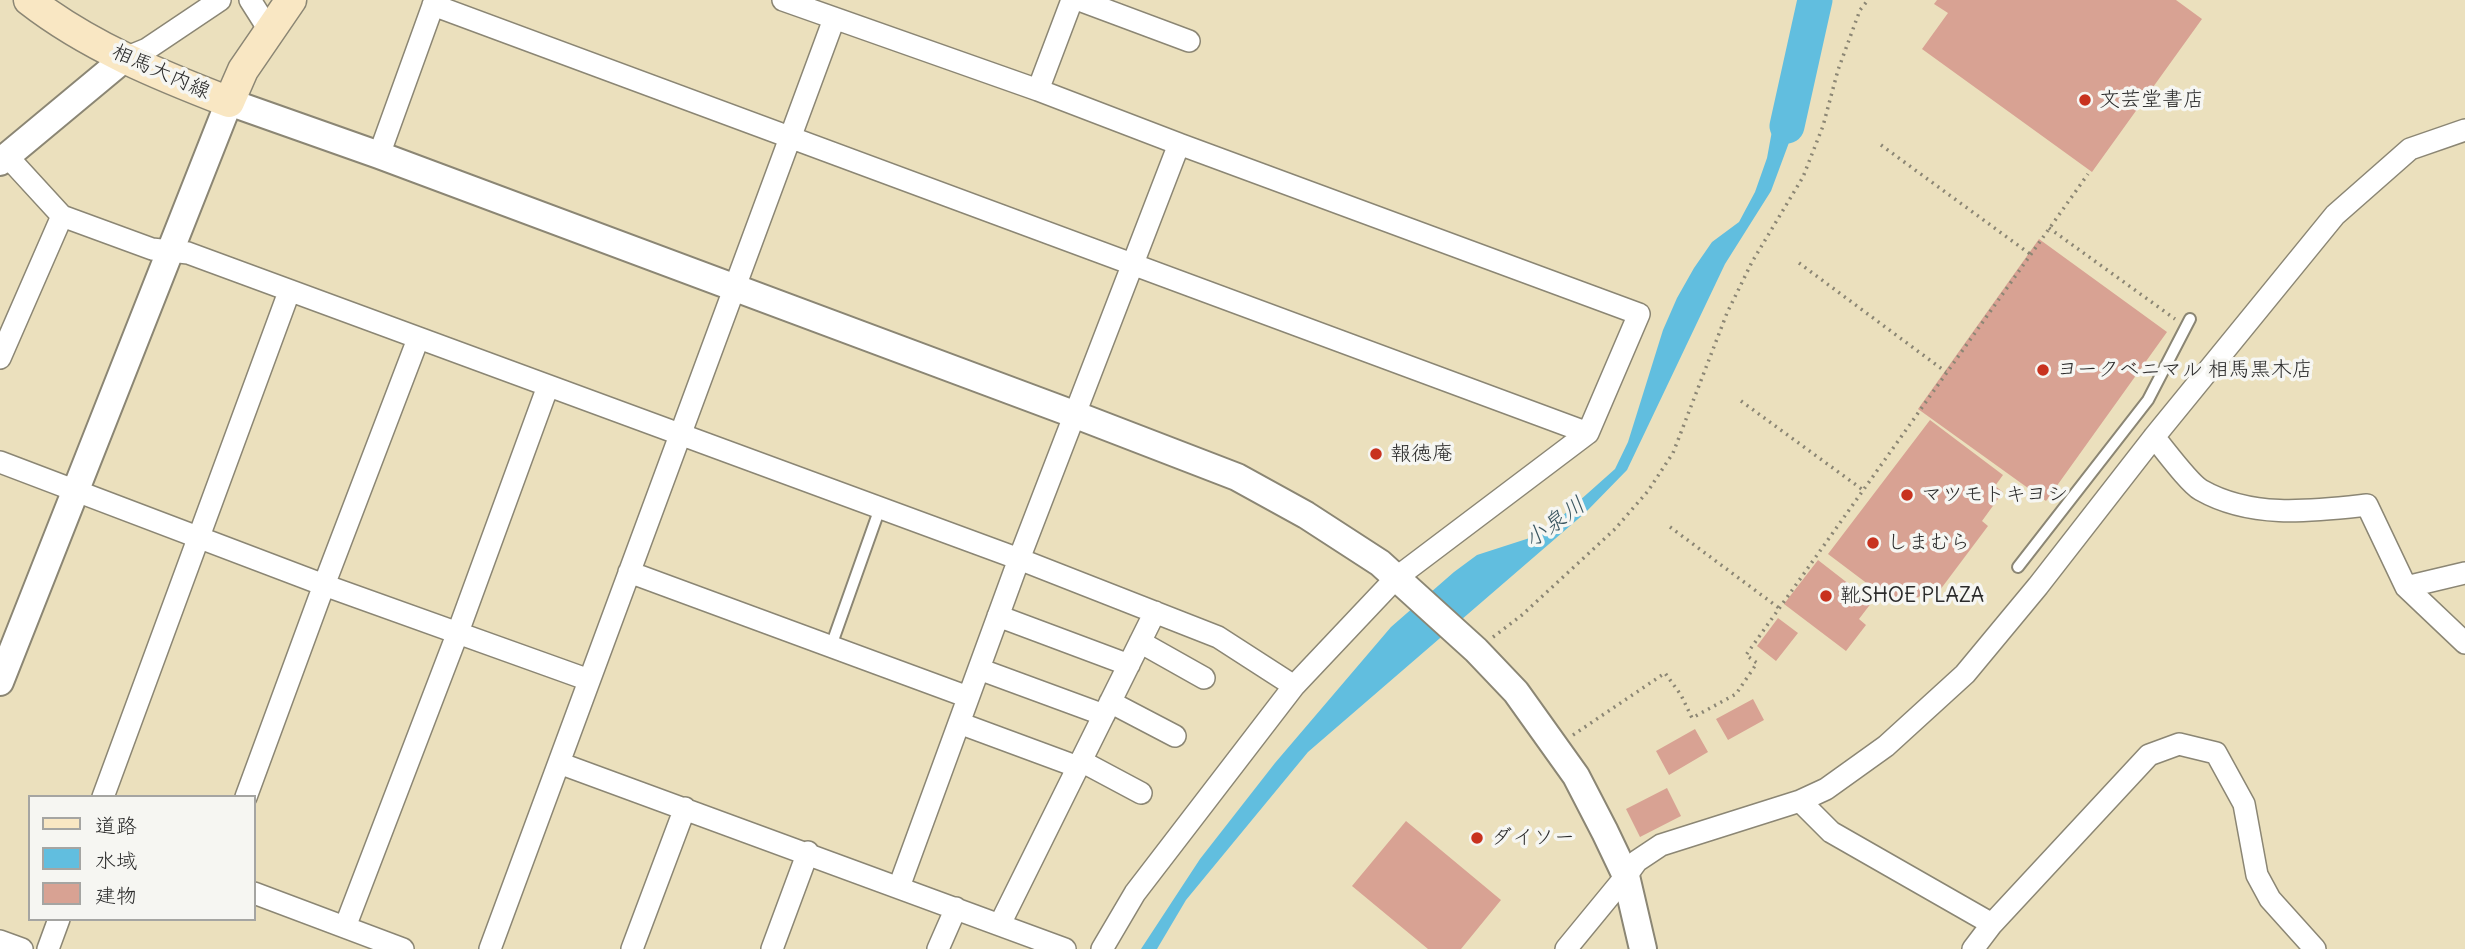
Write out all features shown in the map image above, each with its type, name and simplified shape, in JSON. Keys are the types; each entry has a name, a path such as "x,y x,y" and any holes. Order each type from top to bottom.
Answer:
{"main road":[{"name":"相馬大内線","path":"29,0 75,31 125,58 166,78 229,102 243,70 291,0"}],"street":[{"path":"220,0 147,49 125,58 3,159 62,216 152,249 188,253 1019,559 1218,637 1294,686"},
{"path":"250,0 270,30"},
{"path":"783,0 1038,90 1639,314 1588,433 1405,586 1294,686 1135,893 1102,949"},
{"path":"1038,90 1072,0"},
{"path":"1079,0 1189,41"},
{"path":"379,155 434,3 1588,433"},
{"path":"490,949 834,19"},
{"path":"0,682 229,102 379,155 1237,477 1317,522 1380,563 1476,650 1516,692 1576,776 1626,876 1643,949"},
{"path":"1566,949 1636,861 1661,845 1800,801 1826,789 1886,746 1965,674 2335,215 2410,149 2465,130"},
{"path":"899,887 1019,559 1135,264 1179,144"},
{"path":"0,358 62,216"},
{"path":"104,795 289,292"},
{"path":"247,795 418,339"},
{"path":"345,927 458,632 548,386"},
{"path":"2154,437 2199,489 2246,508 2311,511 2367,505 2406,587 2465,643"},
{"path":"0,463 589,680"},
{"path":"629,572 968,697"},
{"path":"2406,587 2465,573"},
{"path":"1000,924 1155,612"},
{"path":"998,616 1129,665"},
{"path":"1140,642 1204,678"},
{"path":"979,669 1107,709 1175,736"},
{"path":"959,723 1080,764 1141,793"},
{"path":"1973,949 1992,924 2149,755 2179,744 2216,753 2244,804 2257,875 2270,899 2315,949"},
{"path":"559,762 1065,949"},
{"path":"1800,801 1831,832 1992,924"},
{"path":"632,949 685,808"},
{"path":"772,949 807,852"},
{"path":"256,894 403,949"},
{"path":"938,949 956,908"},
{"path":"48,949 58,921"},
{"path":"0,941 22,949"}],"lane":[{"path":"2018,567 2148,400 2188,323"},
{"path":"831,646 880,508"}],"path":[{"path":"1476,650 1522,615 1615,529 1648,491 1673,453 1727,313 1752,262 1803,177 1823,126 1838,70 1860,10 1868,0"},
{"path":"1881,145 2030,254"},
{"path":"1572,737 1665,673 1681,695 1692,718 1736,694 1757,663 1746,655 2088,174"},
{"path":"2049,228 2188,323"},
{"path":"1799,263 1946,372"},
{"path":"1741,401 1863,490"},
{"path":"1670,527 1779,608"}],"water":[{"path":"1783,71 1810,86 1771,191 1725,264 1627,470 1585,513 1308,752 1186,900 1157,949 1141,949 1200,859 1275,763 1391,627 1477,555 1542,534 1615,469 1628,442 1663,330 1677,298 1712,242 1739,222 1755,192 1767,158"}],"building":[{"path":"1937,0 2176,0 2202,19 2092,172 1922,49 1948,13 1934,4"},
{"name":"ヨークベニマル 相馬黒木店","path":"2039,239 2167,332 2046,501 1918,409"},
{"path":"1930,420 2003,475 1995,486 2003,492 1982,521 1988,526 1940,590 1930,582 1919,597 1893,603 1828,554"},
{"path":"1818,560 1872,602 1859,619 1866,625 1846,651 1784,604"},
{"path":"1778,618 1798,633 1776,661 1757,646"},
{"path":"1753,699 1764,720 1728,740 1716,719"},
{"path":"1695,729 1708,752 1669,775 1656,751"},
{"path":"1667,788 1681,816 1640,837 1626,809"},
{"path":"1406,821 1501,900 1461,949 1428,949 1352,886"}],"waterway":[{"name":"小泉川","path":"1787,126 1815,0"}],"place":[{"name":"文芸堂書店","path":"2085,100"},
{"name":"ヨークベニマル 相馬黒木店","path":"2043,370"},
{"name":"報徳庵","path":"1376,454"},
{"name":"マツモトキヨシ","path":"1907,495"},
{"name":"しまむら","path":"1873,543"},
{"name":"靴SHOE PLAZA","path":"1826,596"},
{"name":"ダイソー","path":"1477,838"}]}
